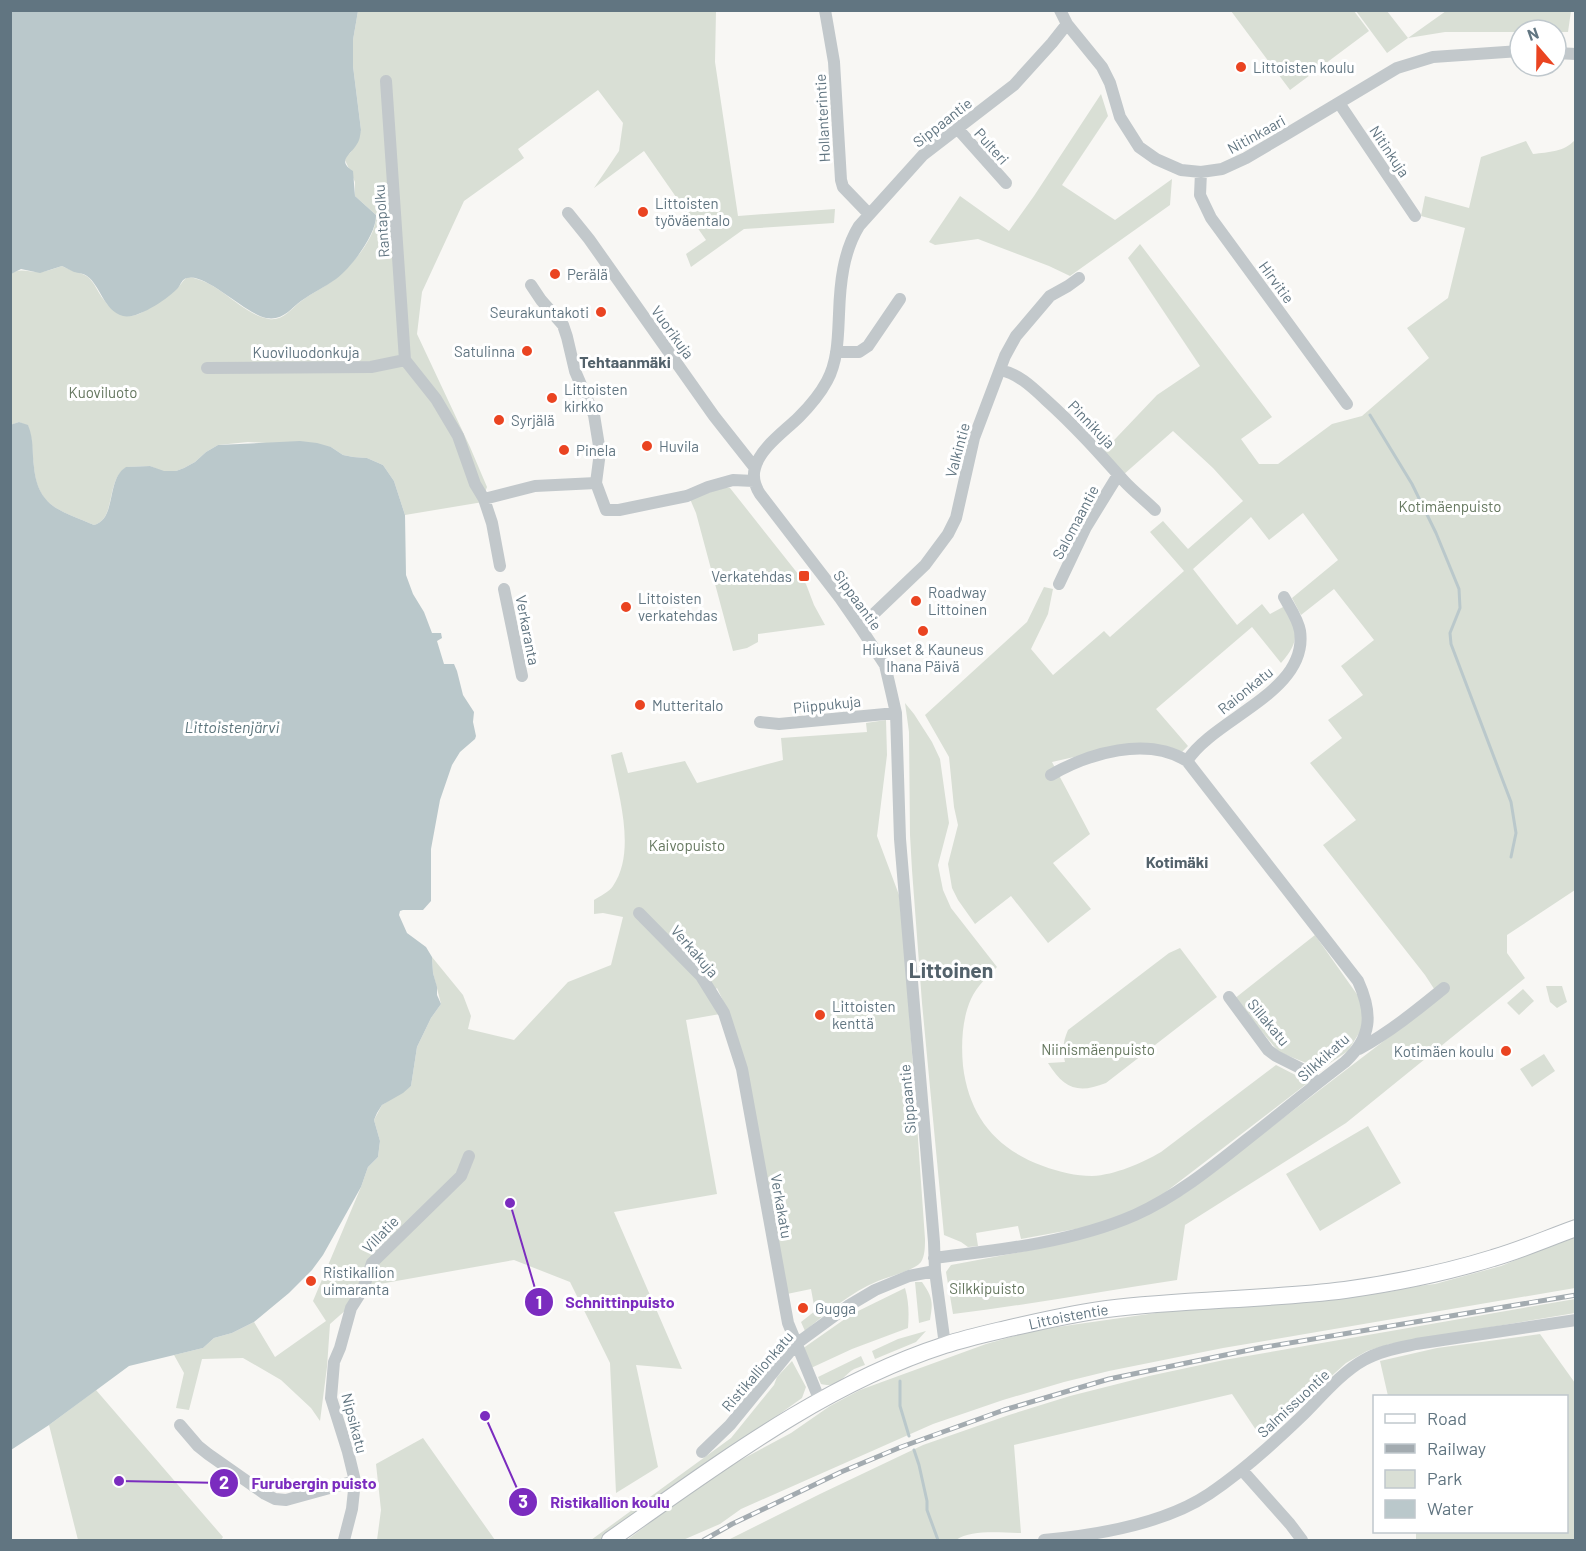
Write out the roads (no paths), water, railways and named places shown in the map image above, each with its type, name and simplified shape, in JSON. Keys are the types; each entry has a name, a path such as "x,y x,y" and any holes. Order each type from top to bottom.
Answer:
{"street":[{"name":"Hollanterintie","path":"825,10 834,62 841,180 843,187 869,214"},
{"path":"1060,10 1067,24"},
{"name":"Sippaantie","path":"945,1345 935,1265 900,839 896,713 885,664 842,601 760,495 754,475 759,460 772,443 820,394 830,374 836,352 844,263 853,236 869,214 923,155 1014,85 1067,24"},
{"name":"Nitinkaari","path":"1067,24 1102,66 1110,83 1120,117 1139,147 1156,159 1181,170 1201,172 1222,169 1246,158 1397,68 1433,57 1508,52"},
{"name":"Rantapolku","path":"386,81 405,360"},
{"name":"Nitinkuja","path":"1339,103 1415,216"},
{"name":"Pulteri","path":"957,128 1006,183"},
{"name":"Hirvitie","path":"1201,172 1200,195 1211,218 1347,404"},
{"name":"Vuorikuja","path":"568,213 589,239 754,475"},
{"name":"Valkintie","path":"860,627 925,565 948,534 956,518 974,438 1005,356 1016,336 1050,296 1079,278"},
{"path":"531,285 563,324 575,371 594,415 600,452 596,483 606,510 620,510 687,496 708,487 754,475"},
{"path":"836,352 859,352 868,346 900,299"},
{"path":"405,360 436,399 458,436 492,523 500,566"},
{"name":"Kuoviluodonkuja","path":"207,368 371,367 405,360"},
{"name":"Pinnikuja","path":"1000,370 1024,380 1063,415 1118,475 1155,510"},
{"name":"Salomaantie","path":"1059,584 1086,527 1118,475"},
{"path":"484,499 535,486 596,483"},
{"name":"Verkaranta","path":"504,589 522,676"},
{"name":"Raionkatu","path":"1187,761 1202,742 1265,695 1291,669 1299,649 1300,629 1284,597"},
{"name":"Piippukuja","path":"760,722 779,724 896,713"},
{"name":"Silkkikatu","path":"935,1265 1093,1230 1156,1205 1198,1177 1345,1062 1358,1049 1366,1034 1368,1018 1365,998 1358,981 1187,761 1171,752 1150,748 1125,749 1072,764 1052,775"},
{"name":"Verkakuja","path":"639,913 701,976 724,1013"},
{"path":"1358,1049 1396,1026 1444,988"},
{"name":"Sillakatu","path":"1228,997 1268,1050 1302,1069 1318,1083"},
{"name":"Verkakatu","path":"724,1013 742,1069 788,1323 820,1401"},
{"name":"Villatie","path":"340,1348 351,1308 363,1288 372,1263 461,1176 469,1156"},
{"name":"Littoistentie","path":"610,1540 741,1449 820,1401 870,1375 945,1345 1031,1323 1107,1309 1283,1297 1346,1290 1428,1275 1492,1259 1575,1227"},
{"name":"Ristikallionkatu","path":"702,1452 730,1425 796,1344 848,1306 875,1290 935,1265"},
{"name":"Salmissuontie","path":"1044,1540 1119,1528 1160,1518 1194,1503 1242,1470 1287,1431 1347,1372 1373,1356 1416,1344 1575,1320"},
{"name":"Nipsikatu","path":"340,1348 334,1362 331,1398 355,1481 352,1509 344,1540"},
{"path":"180,1425 208,1454 275,1499 293,1498 355,1481"},
{"path":"1242,1470 1302,1540"}],"water":[{"path":"11,10 358,11 353,40 353,66 361,130 358,142 345,161 353,171 355,196 376,215 368,241 349,267 336,279 277,318 258,315 215,287 195,278 185,279 174,292 144,312 123,316 111,309 92,280 62,266 40,273 21,269 11,274"},
{"name":"Littoistenjärvi","path":"19,422 28,425 30,430 36,481 46,500 62,511 94,525 106,515 116,480 126,467 150,466 164,471 176,471 195,462 218,445 300,441 317,443 331,447 343,455 367,458 383,465 394,481 405,515 406,575 432,633 441,633 442,638 437,641 444,664 454,664 463,695 474,712 473,722 476,736 460,752 452,765 440,800 431,849 431,901 423,910 403,910 399,915 407,933 426,947 432,957 437,995 441,1004 431,1018 417,1047 411,1086 382,1105 377,1113 374,1120 380,1141 378,1157 368,1167 361,1187 323,1255 312,1270 289,1293 254,1322 232,1333 214,1338 203,1348 129,1366 11,1450 10,425"}],"waterway":[{"path":"1370,415 1412,484 1436,533 1459,589 1460,608 1450,633 1451,644 1511,802 1516,833 1511,857"},
{"path":"900,1381 900,1406 909,1436"},
{"path":"914,1450 927,1501 927,1510 938,1540"}],"railway":[{"path":"704,1540 732,1524 841,1472 901,1447 1004,1410 1109,1379 1259,1348 1576,1295"}],"place":[{"name":"Littoisten koulu","path":"1241,67"},
{"name":"Littoisten työväentalo","path":"643,212"},
{"name":"Perälä","path":"555,274"},
{"name":"Seurakuntakoti","path":"601,312"},
{"name":"Satulinna","path":"527,351"},
{"name":"Littoisten kirkko","path":"552,398"},
{"name":"Syrjälä","path":"499,420"},
{"name":"Huvila","path":"647,446"},
{"name":"Pinela","path":"564,450"},
{"name":"Verkatehdas","path":"804,576"},
{"name":"Roadway Littoinen","path":"916,601"},
{"name":"Littoisten verkatehdas","path":"626,607"},
{"name":"Hiukset & Kauneus Ihana Päivä","path":"923,631"},
{"name":"Mutteritalo","path":"640,705"},
{"name":"Littoisten kenttä","path":"820,1015"},
{"name":"Kotimäen koulu","path":"1506,1051"},
{"name":"Schnittinpuisto","path":"510,1203"},
{"name":"Ristikallion uimaranta","path":"311,1281"},
{"name":"Gugga","path":"803,1308"},
{"name":"Ristikallion koulu","path":"485,1416"},
{"name":"Furubergin puisto","path":"119,1481"}],"district":[{"name":"Tehtaanmäki","path":"625,361"},
{"name":"Kotimäki","path":"1177,861"},
{"name":"Littoinen","path":"951,969"}],"park label":[{"name":"Kuoviluoto","path":"103,392"},
{"name":"Kotimäenpuisto","path":"1450,506"},
{"name":"Kaivopuisto","path":"687,845"},
{"name":"Niinismäenpuisto","path":"1098,1049"},
{"name":"Silkkipuisto","path":"987,1288"}]}
